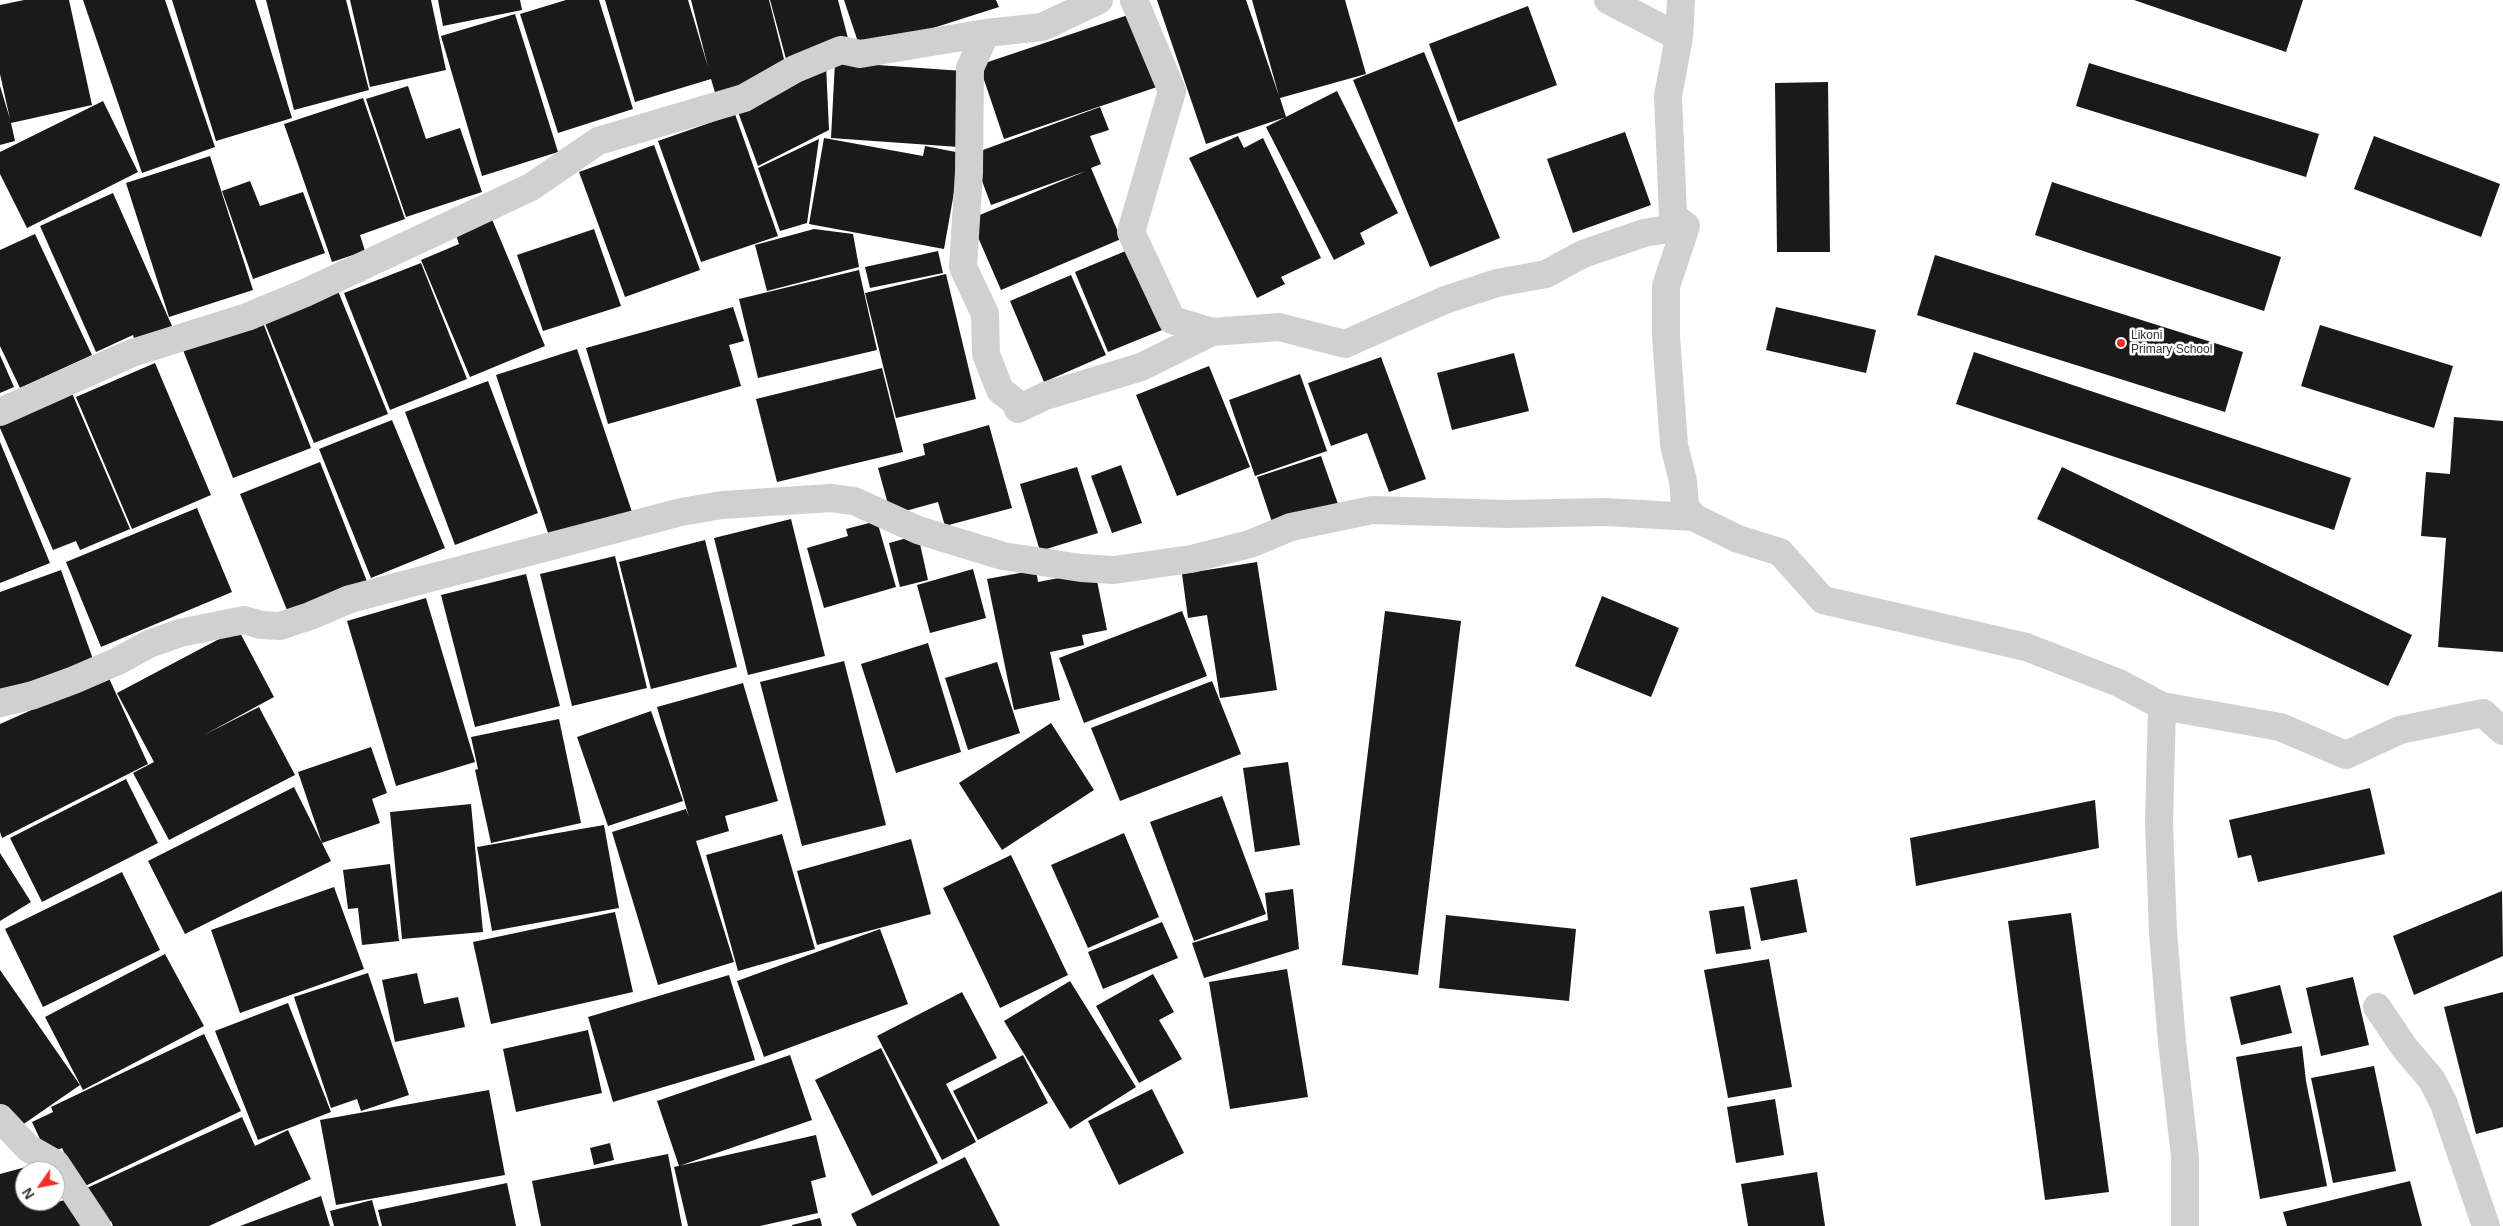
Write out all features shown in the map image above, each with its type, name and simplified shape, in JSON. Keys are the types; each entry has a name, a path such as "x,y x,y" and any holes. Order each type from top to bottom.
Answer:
{"street":[{"path":"0,412 132,353 247,317 305,293 531,187 598,141 744,98 794,69 842,50 860,54 986,33 1042,27 1099,0"},
{"path":"1134,0 1172,92 1131,232 1172,320 1212,332 1279,327 1345,344 1444,300 1497,283 1546,274 1583,254 1644,233 1686,226"},
{"path":"1608,0 1679,37"},
{"path":"1681,0 1679,37 1668,96 1673,216 1686,226"},
{"path":"986,33 970,68 969,172 963,267 985,314 986,354 1000,390 1014,402 1018,409 1045,396 1141,367 1212,332"},
{"path":"1686,226 1666,286 1666,336 1674,445 1683,481 1685,506 1693,517"},
{"path":"0,702 34,695 74,680 118,661 149,644 180,633 244,620 261,625 280,626 350,599 681,512 722,505 831,498 854,501 918,530 1003,556 1081,568 1114,570 1191,559 1250,544 1291,528 1372,510 1508,514 1606,512 1693,517 1738,539 1780,552 1823,600 2026,647 2119,683 2162,706 2280,727 2346,755 2400,730 2493,712 2503,731"},
{"path":"2162,706 2159,823 2163,932 2172,1042 2185,1157 2185,1226"},
{"path":"2377,1007 2404,1048 2432,1080 2444,1104 2486,1226"},
{"path":"0,1118 28,1148 56,1164 97,1226"}],"building":[{"path":"24,0 69,0 92,105 11,123 15,141 0,145 0,86 10,119 0,74 0,5"},
{"path":"83,0 165,0 215,147 142,173"},
{"path":"172,0 255,0 292,118 216,141"},
{"path":"266,0 346,0 369,90 294,110"},
{"path":"350,0 431,0 446,70 370,87"},
{"path":"438,0 520,0 522,10 443,26"},
{"path":"566,0 599,0 633,109 558,133 520,14"},
{"path":"605,0 688,0 708,67 691,0 769,0 787,71 716,96 711,79 635,102"},
{"path":"770,0 838,0 849,42 786,59"},
{"path":"844,0 996,0 999,7 861,51"},
{"path":"1157,0 1246,0 1279,96 1252,0 1345,0 1366,74 1280,98 1286,117 1206,144"},
{"path":"2134,0 2303,0 2286,52"},
{"path":"1528,6 1557,85 1458,122 1429,44"},
{"path":"515,14 558,152 482,176 441,36"},
{"path":"1131,14 1157,87 1004,139 979,65"},
{"path":"1424,52 1500,238 1430,267 1353,80"},
{"path":"835,62 963,71 959,147 831,138"},
{"path":"2089,63 2319,134 2306,177 2076,106"},
{"path":"826,64 829,130 758,166 738,112"},
{"path":"1828,82 1830,252 1777,252 1775,83"},
{"path":"408,86 426,139 460,128 482,192 406,217 366,99"},
{"path":"1337,91 1398,213 1360,233 1365,244 1334,260 1266,127"},
{"path":"363,98 405,219 360,235 365,251 332,262 284,124"},
{"path":"103,101 138,172 27,228 0,174 0,152"},
{"path":"1100,107 1109,130 1090,136 1101,164 1091,168 1121,239 1001,290 970,219 1086,171 991,205 972,154"},
{"path":"735,114 778,236 701,262 658,141"},
{"path":"1625,132 1651,205 1573,233 1547,159"},
{"path":"1238,136 1244,148 1263,138 1321,258 1281,277 1285,284 1257,298 1189,158"},
{"path":"2374,136 2500,184 2481,237 2354,189"},
{"path":"824,138 923,156 925,146 961,153 944,249 809,224"},
{"path":"819,139 807,223 780,231 758,168"},
{"path":"654,145 700,270 625,297 579,172"},
{"path":"210,156 253,290 169,317 126,183"},
{"path":"250,181 260,206 303,192 325,253 253,279 222,191"},
{"path":"2052,182 2281,257 2264,311 2035,235"},
{"path":"113,193 172,326 135,342 133,335 96,352 40,226"},
{"path":"491,217 545,346 470,377 421,260 459,244 455,232"},
{"path":"594,229 621,306 543,331 517,255"},
{"path":"814,229 853,234 859,267 767,291 755,245"},
{"path":"35,234 92,355 20,388 0,346 0,250"},
{"path":"1128,250 1162,330 1108,352 1075,272"},
{"path":"938,251 943,273 870,288 865,267"},
{"path":"1935,255 2243,352 2225,412 1917,315"},
{"path":"421,263 467,379 390,410 344,293"},
{"path":"859,270 877,350 758,378 739,299"},
{"path":"946,274 976,399 896,418 865,293"},
{"path":"1071,275 1106,355 1044,382 1010,301"},
{"path":"338,291 388,414 314,443 264,321"},
{"path":"733,307 744,341 729,345 741,386 608,424 586,348"},
{"path":"1776,307 1876,330 1866,373 1766,350"},
{"path":"262,320 311,448 233,478 183,350"},
{"path":"2320,325 2453,366 2434,428 2301,386"},
{"path":"577,349 632,512 550,539 496,375"},
{"path":"1974,352 2351,478 2334,530 1956,404"},
{"path":"1514,353 1529,411 1452,430 1437,373"},
{"path":"0,355 14,387 0,393"},
{"path":"1381,357 1426,479 1389,492 1367,433 1331,446 1308,383"},
{"path":"155,363 211,495 132,529 76,397"},
{"path":"1209,366 1250,467 1177,496 1136,395"},
{"path":"882,368 903,452 777,482 756,399"},
{"path":"1300,374 1327,451 1255,476 1229,400"},
{"path":"488,381 538,513 455,545 405,412"},
{"path":"71,391 130,529 80,550 76,541 53,550 0,428 0,421"},
{"path":"2454,417 2503,421 2503,652 2438,647 2446,538 2421,536 2426,472 2450,474"},
{"path":"392,420 445,548 371,578 319,449"},
{"path":"989,425 1012,508 945,526 938,502 891,515 878,468 925,455 923,444"},
{"path":"0,442 50,563 0,583"},
{"path":"1321,456 1338,504 1273,525 1257,477"},
{"path":"320,462 368,584 289,615 240,494"},
{"path":"1121,465 1142,523 1112,533 1091,476"},
{"path":"1077,467 1098,533 1040,551 1020,484"},
{"path":"2062,467 2412,635 2388,686 2037,519"},
{"path":"197,508 232,592 101,647 66,562"},
{"path":"791,519 825,656 748,675 714,538"},
{"path":"877,521 896,587 824,608 807,548 848,536 846,529"},
{"path":"918,535 928,580 900,587 889,543"},
{"path":"705,540 737,667 651,689 619,562"},
{"path":"615,556 647,688 572,706 540,574"},
{"path":"1257,562 1277,690 1220,698 1207,615 1188,618 1182,574"},
{"path":"973,569 986,618 930,633 917,585"},
{"path":"61,570 93,659 0,692 0,592"},
{"path":"1036,570 1038,582 1095,571 1107,630 1082,635 1084,645 1050,652 1060,700 1014,710 987,579"},
{"path":"526,574 560,706 475,727 441,595"},
{"path":"1602,596 1679,628 1651,697 1575,666"},
{"path":"426,598 475,762 396,786 347,621"},
{"path":"1182,611 1207,676 1084,723 1059,658"},
{"path":"1385,611 1461,621 1418,975 1342,965"},
{"path":"238,629 274,697 204,735 259,707 295,775 169,840 133,773 154,762 117,693"},
{"path":"928,643 961,752 896,773 861,664"},
{"path":"844,661 886,825 802,846 760,682"},
{"path":"997,662 1020,733 968,750 945,678"},
{"path":"108,676 148,764 2,838 0,832 0,724"},
{"path":"1212,681 1241,754 1120,801 1091,728"},
{"path":"743,683 778,801 725,816 729,831 696,841 734,962 658,985 612,832 686,809 689,817 657,707"},
{"path":"651,711 683,801 608,826 577,737"},
{"path":"559,719 581,823 491,843 475,770 478,769 471,737"},
{"path":"1051,723 1094,790 1002,850 959,783"},
{"path":"371,747 387,793 372,799 380,823 322,843 298,772"},
{"path":"1288,762 1300,845 1255,852 1243,768"},
{"path":"126,779 158,843 42,902 10,838"},
{"path":"294,787 331,861 185,934 148,861"},
{"path":"2370,788 2385,854 2258,882 2251,855 2238,858 2229,820"},
{"path":"1222,796 1266,914 1194,941 1150,822"},
{"path":"2095,800 2099,848 1916,886 1910,838"},
{"path":"471,804 483,932 402,939 390,812"},
{"path":"604,825 619,908 492,931 477,847"},
{"path":"1124,833 1159,917 1088,948 1051,865"},
{"path":"782,834 815,949 738,971 706,855"},
{"path":"911,839 931,914 817,945 797,871"},
{"path":"0,853 31,902 0,921"},
{"path":"1011,855 1068,975 1000,1008 943,888"},
{"path":"390,864 399,941 362,945 358,908 348,909 343,870"},
{"path":"122,872 160,950 43,1007 5,929"},
{"path":"1797,879 1807,932 1761,941 1750,888"},
{"path":"334,887 364,969 240,1013 211,930"},
{"path":"1293,889 1299,949 1204,978 1192,943 1268,920 1265,893"},
{"path":"2502,891 2503,956 2414,995 2393,936"},
{"path":"1744,906 1751,949 1716,954 1709,911"},
{"path":"615,912 633,992 491,1024 473,942"},
{"path":"2071,913 2109,1192 2045,1200 2008,921"},
{"path":"1446,915 1576,929 1569,1001 1439,988"},
{"path":"1162,922 1178,958 1103,989 1088,952"},
{"path":"880,929 908,1004 764,1057 737,981"},
{"path":"165,954 204,1026 83,1090 45,1017"},
{"path":"1769,959 1792,1087 1728,1098 1704,970"},
{"path":"1287,969 1308,1097 1230,1109 1209,982"},
{"path":"0,970 80,1085 15,1130 0,1108"},
{"path":"368,973 409,1095 361,1111 357,1099 331,1108 294,997"},
{"path":"417,973 424,1004 458,997 465,1027 395,1042 382,980"},
{"path":"1153,974 1174,1012 1159,1020 1182,1059 1139,1083 1096,1006"},
{"path":"729,975 755,1060 613,1102 588,1017"},
{"path":"2353,977 2369,1045 2321,1056 2306,988"},
{"path":"1070,981 1136,1087 1070,1129 1004,1021"},
{"path":"2280,985 2292,1033 2241,1045 2230,997"},
{"path":"962,992 997,1058 946,1084 976,1142 942,1160 877,1036"},
{"path":"2503,992 2503,1127 2476,1134 2444,1007"},
{"path":"288,1003 331,1112 258,1140 215,1031"},
{"path":"588,1030 602,1093 516,1112 503,1049"},
{"path":"204,1034 241,1111 81,1188 62,1148 47,1154 32,1122 53,1112 51,1107"},
{"path":"2302,1046 2306,1081 2327,1186 2260,1199 2236,1057"},
{"path":"881,1048 938,1163 872,1196 815,1080"},
{"path":"790,1055 812,1120 679,1166 657,1101"},
{"path":"1023,1055 1048,1103 978,1140 953,1091"},
{"path":"2374,1066 2396,1171 2333,1183 2311,1078"},
{"path":"1152,1089 1184,1153 1119,1185 1088,1121"},
{"path":"489,1090 505,1175 336,1205 320,1120"},
{"path":"1775,1099 1784,1155 1736,1163 1727,1107"},
{"path":"242,1117 255,1146 288,1130 311,1179 209,1226 113,1226 111,1221 104,1223 87,1188"},
{"path":"816,1135 826,1177 811,1181 818,1213 760,1226 688,1226 674,1167"},
{"path":"610,1143 614,1160 594,1165 590,1148"},
{"path":"668,1154 682,1226 541,1226 532,1181"},
{"path":"965,1157 1000,1226 857,1226 851,1214"},
{"path":"15,1170 15,1211 65,1211 65,1200 75,1197 82,1226 0,1226 0,1174"},
{"path":"1817,1172 1825,1226 1748,1226 1741,1184"},
{"path":"2410,1181 2422,1226 2287,1226 2283,1212"},
{"path":"507,1183 516,1226 382,1226 378,1210"},
{"path":"321,1196 330,1226 240,1226"},
{"path":"372,1200 379,1226 334,1226 330,1211"},
{"path":"820,1218 822,1226 792,1226 792,1225"}],"place":[{"name":"Likoni Primary School","path":"2121,343"}]}
